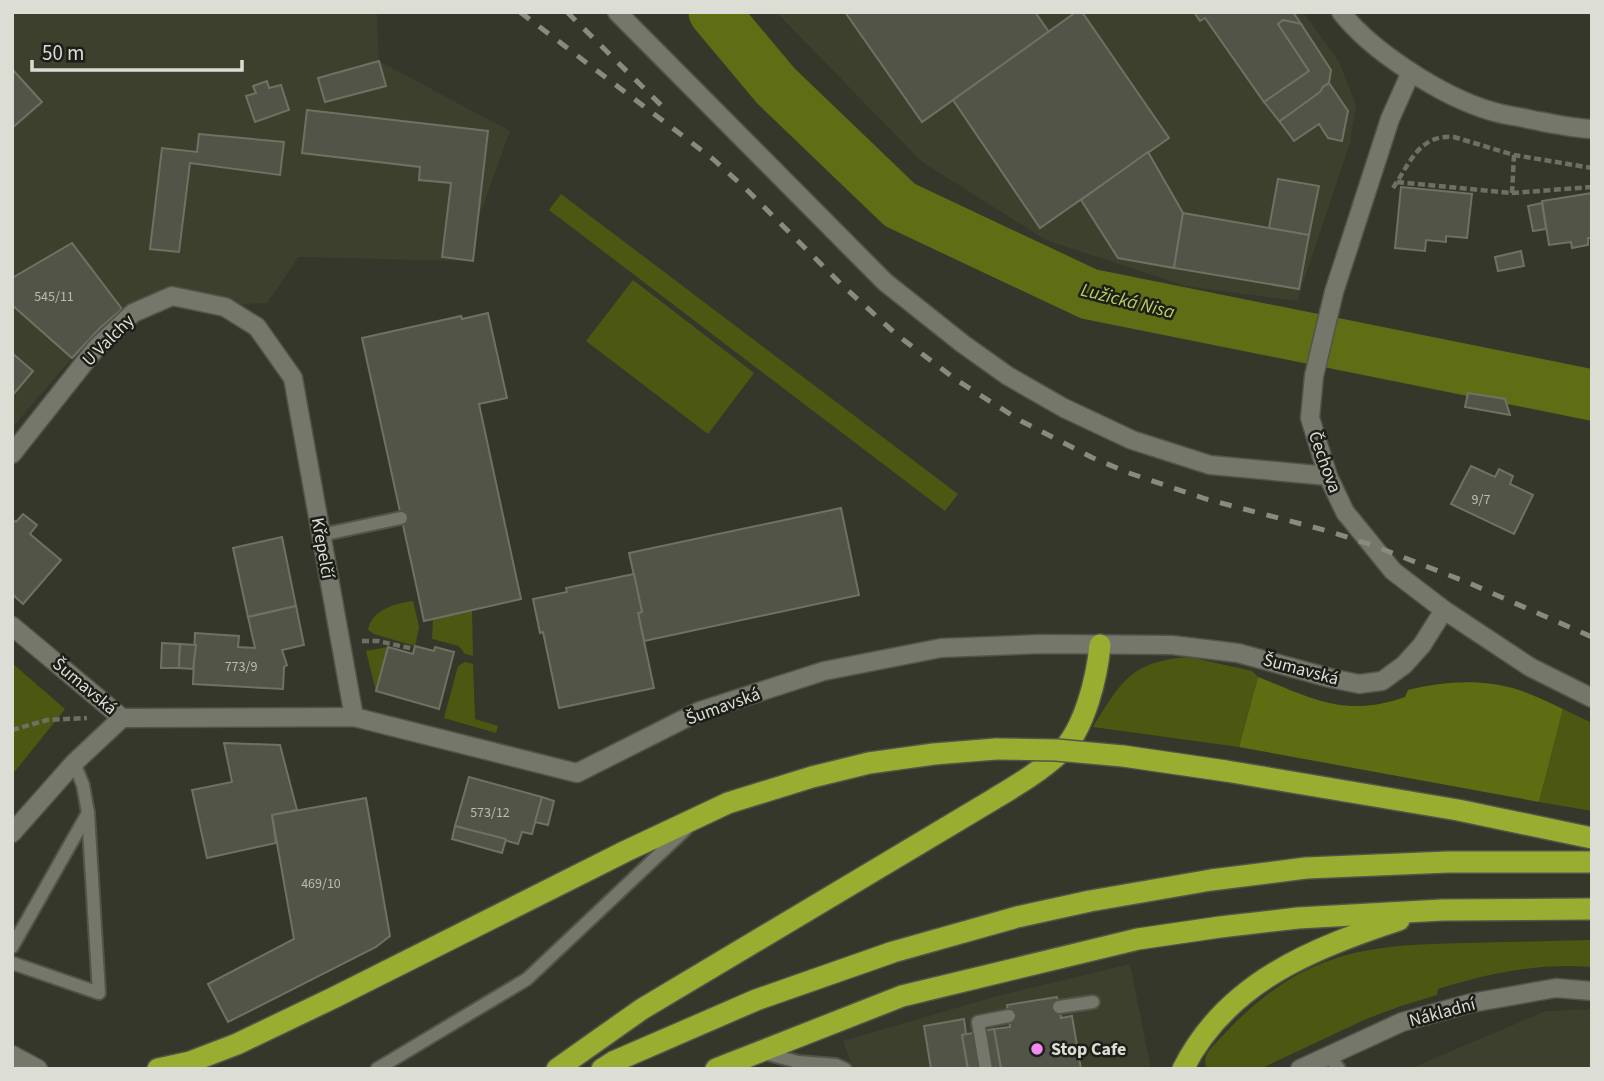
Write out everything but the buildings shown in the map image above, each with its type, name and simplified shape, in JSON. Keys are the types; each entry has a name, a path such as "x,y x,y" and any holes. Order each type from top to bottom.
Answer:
{"highway":[{"path":"557,1069 642,1009 1037,772 1063,750 1076,728 1094,685 1100,645"},
{"path":"158,1069 190,1062 237,1044 728,803 869,763 996,749 1056,750 1123,756 1458,810 1592,838"},
{"path":"602,1069 756,1000 893,952 1017,917 1090,901 1211,880 1306,868 1448,862 1592,862"},
{"path":"716,1069 902,996 1138,939 1298,918 1442,910 1592,909"},
{"path":"1182,1069 1190,1053 1209,1028 1230,1005 1263,980 1295,962 1364,931 1442,910"}],"street":[{"path":"617,12 885,282 963,344 1009,376 1064,408 1132,440 1210,466 1328,476"},
{"path":"1342,13 1368,41 1410,72 1455,97 1491,111 1574,128 1592,129"},
{"name":"Čechova","path":"1410,72 1390,120 1334,292 1314,376 1310,418 1328,476 1345,512 1393,571 1444,610 1530,667 1592,698"},
{"name":"U Valchy","path":"12,454 96,348 133,313 172,296 225,307 257,327 293,379"},
{"name":"Křepelčí","path":"293,379 354,717"},
{"name":"Šumavská","path":"12,626 122,718 354,717 578,773 700,711 824,671 941,648 1042,644 1172,645 1238,653 1359,684 1382,681 1404,665 1422,645 1444,610"},
{"path":"12,833 74,762 122,718"},
{"name":"Nákladní","path":"1300,1069 1334,1062 1402,1023 1471,1003 1556,988 1592,991"},
{"path":"12,1055 38,1069"}],"lane":[{"path":"321,535 401,518"},
{"path":"12,962 99,993 88,813 83,785 74,762"},
{"path":"12,947 88,813"},
{"path":"377,1069 527,979 699,817"},
{"path":"1059,1007 1093,1002"},
{"path":"986,1069 978,1023 1009,1016"},
{"path":"760,1052 798,1062 836,1065 845,1069"}],"path":[{"path":"1592,168 1514,155 1454,137 1435,138 1426,142 1417,152 1397,182 1512,193 1592,187"},
{"path":"1512,193 1514,155"},
{"path":"341,646 378,641 414,649"},
{"path":"12,730 47,720 78,718"}],"shaded area":[{"path":"12,12 377,12 379,61 510,131 463,261 299,257 267,303 122,309 96,332 12,428"},
{"path":"776,12 1303,12 1339,62 1356,105 1350,143 1297,301 1185,286 1046,240 922,162"},
{"path":"1130,964 1151,1069 853,1069 843,1041 997,996"},
{"path":"1592,1009 1592,1069 1409,1069 1546,1011"}],"green space":[{"path":"561,194 958,494 945,511 549,210"},
{"path":"633,280 754,373 708,434 586,341"},
{"path":"413,601 419,627 415,646 368,630 374,617 385,609"},
{"path":"472,610 473,656 465,654 459,646 432,639 433,619"},
{"path":"388,647 376,691 366,651"},
{"path":"1189,657 1252,671 1258,677 1239,747 1093,727 1120,686 1130,677 1153,663"},
{"path":"465,662 473,664 475,719 498,726 496,733 444,718 458,666"},
{"path":"12,663 65,709 12,775"},
{"path":"1258,677 1313,699 1346,706 1383,703 1405,697 1408,690 1465,682 1494,684 1538,697 1563,709 1539,802 1239,747"},
{"path":"1563,709 1592,723 1592,811 1539,802"},
{"path":"1592,940 1592,967 1552,966 1476,978 1438,989 1437,995 1366,1019 1260,1069 1206,1068 1207,1053 1258,1002 1303,972 1338,958 1374,949 1411,945"}],"waterway":[{"name":"Lužická Nisa","path":"714,12 776,86 900,205 1089,294 1592,395"}],"railway":[{"path":"520,12 713,159 897,335 958,381 1021,421 1093,458 1129,473 1206,499 1372,545 1469,583 1592,637"},
{"path":"567,12 668,112"}],"place":[{"name":"Stop Cafe","path":"1037,1049"}]}
